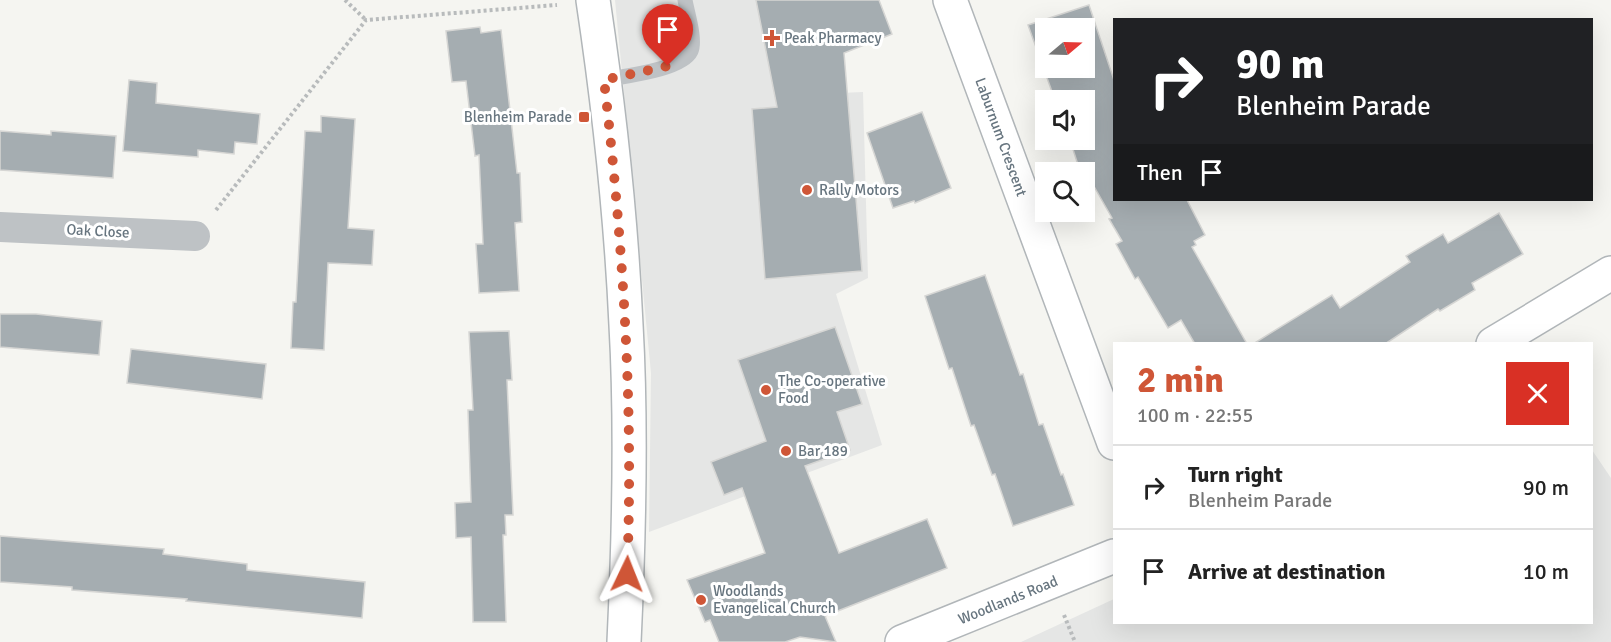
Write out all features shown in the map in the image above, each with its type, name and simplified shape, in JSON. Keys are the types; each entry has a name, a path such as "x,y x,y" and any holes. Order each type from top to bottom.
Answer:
{"street":[{"name":"Laburnum Crescent","path":"950,0 1113,440"},
{"path":"593,1 614,166 627,336 628,551 624,642"},
{"name":"Oak Close","path":"0,227 195,236"},
{"path":"1496,342 1611,273"},
{"name":"Woodlands Road","path":"902,642 1113,556"}],"lane":[{"path":"604,80 668,66 685,58 692,51 693,40 685,0"}],"path":[{"path":"345,0 366,20"},
{"path":"195,236 366,20 593,1"}],"shaded area":[{"path":"615,0 798,0 817,94 863,92 868,278 836,294 882,445 649,532 651,373"},
{"path":"1593,451 1611,478 1611,642 1021,642 1113,599 1113,624 1593,624"}],"building":[{"name":"Rally Motors","path":"756,0 879,0 892,34 844,53 862,271 765,279 752,109 777,107"},
{"path":"1089,5 1093,18 1049,18"},
{"path":"1035,23 1035,44 1028,25"},
{"path":"1095,23 1113,77 1113,201 1188,201 1205,235 1194,241 1196,245 1192,247 1246,342 1194,342 1181,320 1168,328 1138,277 1135,279 1116,244 1122,241 1095,188 1095,162 1077,162 1073,150 1095,150 1095,90 1051,90 1047,78 1095,78"},
{"path":"480,27 481,33 501,30 517,173 520,173 522,222 515,223 519,291 479,293 476,244 483,244 479,155 475,156 466,81 452,82 446,31"},
{"path":"129,80 157,83 156,103 260,114 257,144 235,142 234,154 198,150 198,157 123,151"},
{"path":"922,112 951,188 915,203 914,201 893,208 867,133"},
{"path":"321,116 355,119 348,228 374,230 372,265 328,263 324,350 291,348 293,302 296,302 305,131 321,132"},
{"path":"0,131 51,135 51,131 116,136 113,178 0,170"},
{"path":"1499,213 1523,254 1472,283 1475,290 1440,311 1438,309 1388,342 1256,342 1332,295 1340,308 1410,262 1406,256 1443,234 1448,243"},
{"path":"985,275 1020,375 1023,374 1039,425 1043,424 1074,505 1013,526 995,474 992,475 974,425 971,426 952,368 949,369 925,296"},
{"path":"0,314 36,314 102,321 99,355 0,347"},
{"path":"835,327 862,404 837,412 850,450 805,466 839,553 927,519 947,568 825,616 836,642 800,637 785,642 719,642 710,620 705,622 687,580 765,553 742,488 724,495 711,462 766,441 738,360"},
{"path":"509,331 512,380 507,380 513,515 505,515 506,535 503,535 506,622 473,622 471,537 456,538 455,503 471,502 468,410 473,410 469,332"},
{"path":"131,349 266,364 262,399 127,383"},
{"path":"0,536 164,549 163,554 247,564 247,570 365,582 362,618 186,601 187,599 72,590 72,587 0,582"}],"place":[{"name":"Peak Pharmacy","path":"772,38"},
{"name":"Blenheim Parade","path":"584,117"},
{"name":"Rally Motors","path":"807,190"},
{"name":"The Co-operative Food","path":"766,390"},
{"name":"Bar 189","path":"786,451"},
{"name":"Woodlands Evangelical Church","path":"701,600"}],"route":[{"path":"627,574 626,325 613,155 604,80 668,66"}]}
